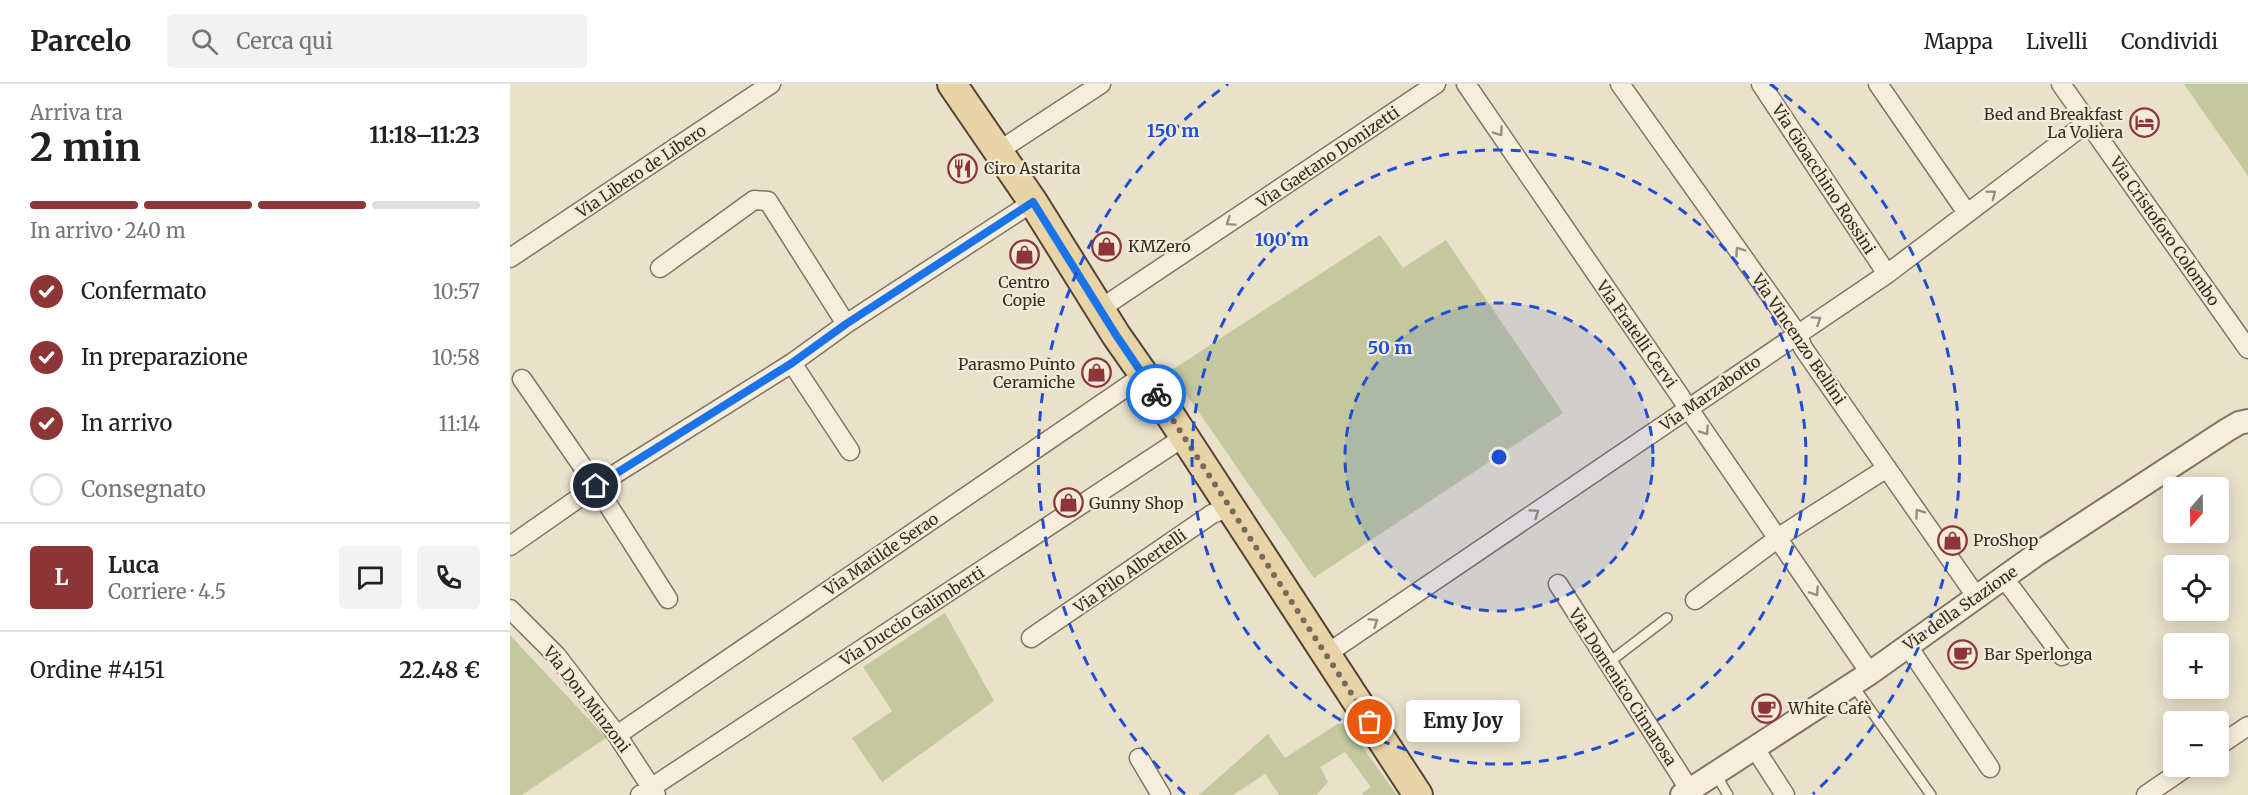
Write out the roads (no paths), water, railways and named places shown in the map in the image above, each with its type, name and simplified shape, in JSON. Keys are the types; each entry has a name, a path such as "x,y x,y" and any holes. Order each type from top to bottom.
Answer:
{"main road":[{"path":"952,84 1033,202 1116,335 1418,795"}],"street":[{"name":"Via Libero de Libero","path":"510,258 771,84"},
{"path":"997,152 1101,84"},
{"name":"Via Gaetano Donizetti","path":"1100,309 1436,84"},
{"name":"Via Fratelli Cervi","path":"1466,84 1779,537 1861,678"},
{"name":"Via Vincenzo Bellini","path":"1620,84 1797,333 1803,348 1976,596"},
{"name":"Via Gioacchino Rossini","path":"1761,84 1887,273"},
{"path":"1878,84 1967,213"},
{"name":"Via Cristoforo Colombo","path":"2061,84 2248,349"},
{"name":"Via Marzabotto","path":"1325,655 1887,273 2088,122"},
{"path":"660,268 754,200 768,201 846,324"},
{"path":"510,546 596,486 792,363 846,324 1033,202"},
{"path":"792,363 850,451"},
{"name":"Via Matilde Serao","path":"617,735 1144,375"},
{"path":"522,379 596,486 668,599"},
{"name":"Via della Stazione","path":"1685,792 1861,678 1976,596 2245,417"},
{"name":"Via Duccio Galimberti","path":"649,792 1184,437"},
{"path":"1695,600 1779,537 1887,468"},
{"name":"Via Pilo Albertelli","path":"1031,638 1212,514 1230,507"},
{"path":"2004,578 2062,656"},
{"name":"Via Domenico Cimarosa","path":"1558,584 1685,792"},
{"name":"Via Don Minzoni","path":"510,609 558,656 617,735 649,792"},
{"path":"1907,645 1990,768"},
{"path":"2229,739 2248,726"},
{"path":"1754,747 1785,795"},
{"path":"1139,758 1161,795"},
{"path":"2146,795 2172,777"}],"lane":[{"path":"1608,663 1667,618"},
{"path":"1861,678 1931,795"},
{"path":"1714,774 1728,795"}],"place":[{"name":"Bed and Breakfast La Voliera","path":"2144,123"},
{"name":"Ciro Astarita","path":"963,168"},
{"name":"KMZero","path":"1107,246"},
{"name":"Centro Copie","path":"1024,254"},
{"name":"Parasmo Punto Ceramiche","path":"1096,373"},
{"name":"Gunny Shop","path":"1068,503"},
{"name":"ProShop","path":"1952,540"},
{"name":"Bar Sperlonga","path":"1963,654"},
{"name":"White Cafè","path":"1767,708"},
{"name":"Emy Joy","path":"1370,722"}]}
